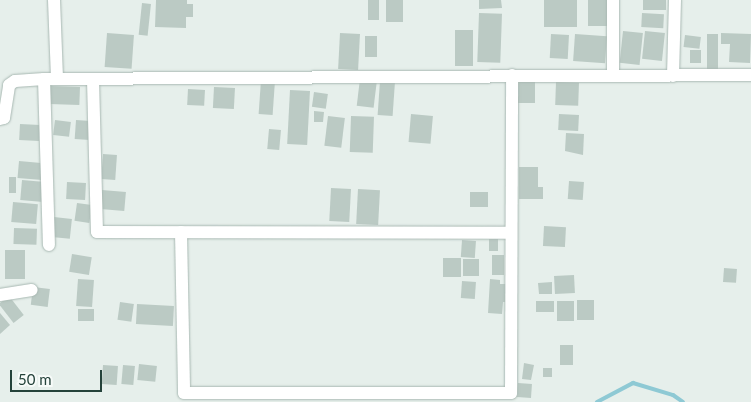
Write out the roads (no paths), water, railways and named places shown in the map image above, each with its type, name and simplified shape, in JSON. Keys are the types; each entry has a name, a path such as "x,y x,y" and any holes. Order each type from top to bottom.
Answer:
{"street":[{"path":"49,245 50,79 54,0"},
{"path":"612,0 613,75"},
{"path":"673,76 675,0"},
{"path":"181,232 184,393 267,397 511,393 510,233 512,75"},
{"path":"0,119 4,118 9,85 15,82 50,79 751,75"},
{"path":"93,80 97,232 510,233"},
{"path":"0,295 32,290"}],"waterway":[{"path":"597,402 633,383 673,395 683,402"}]}
